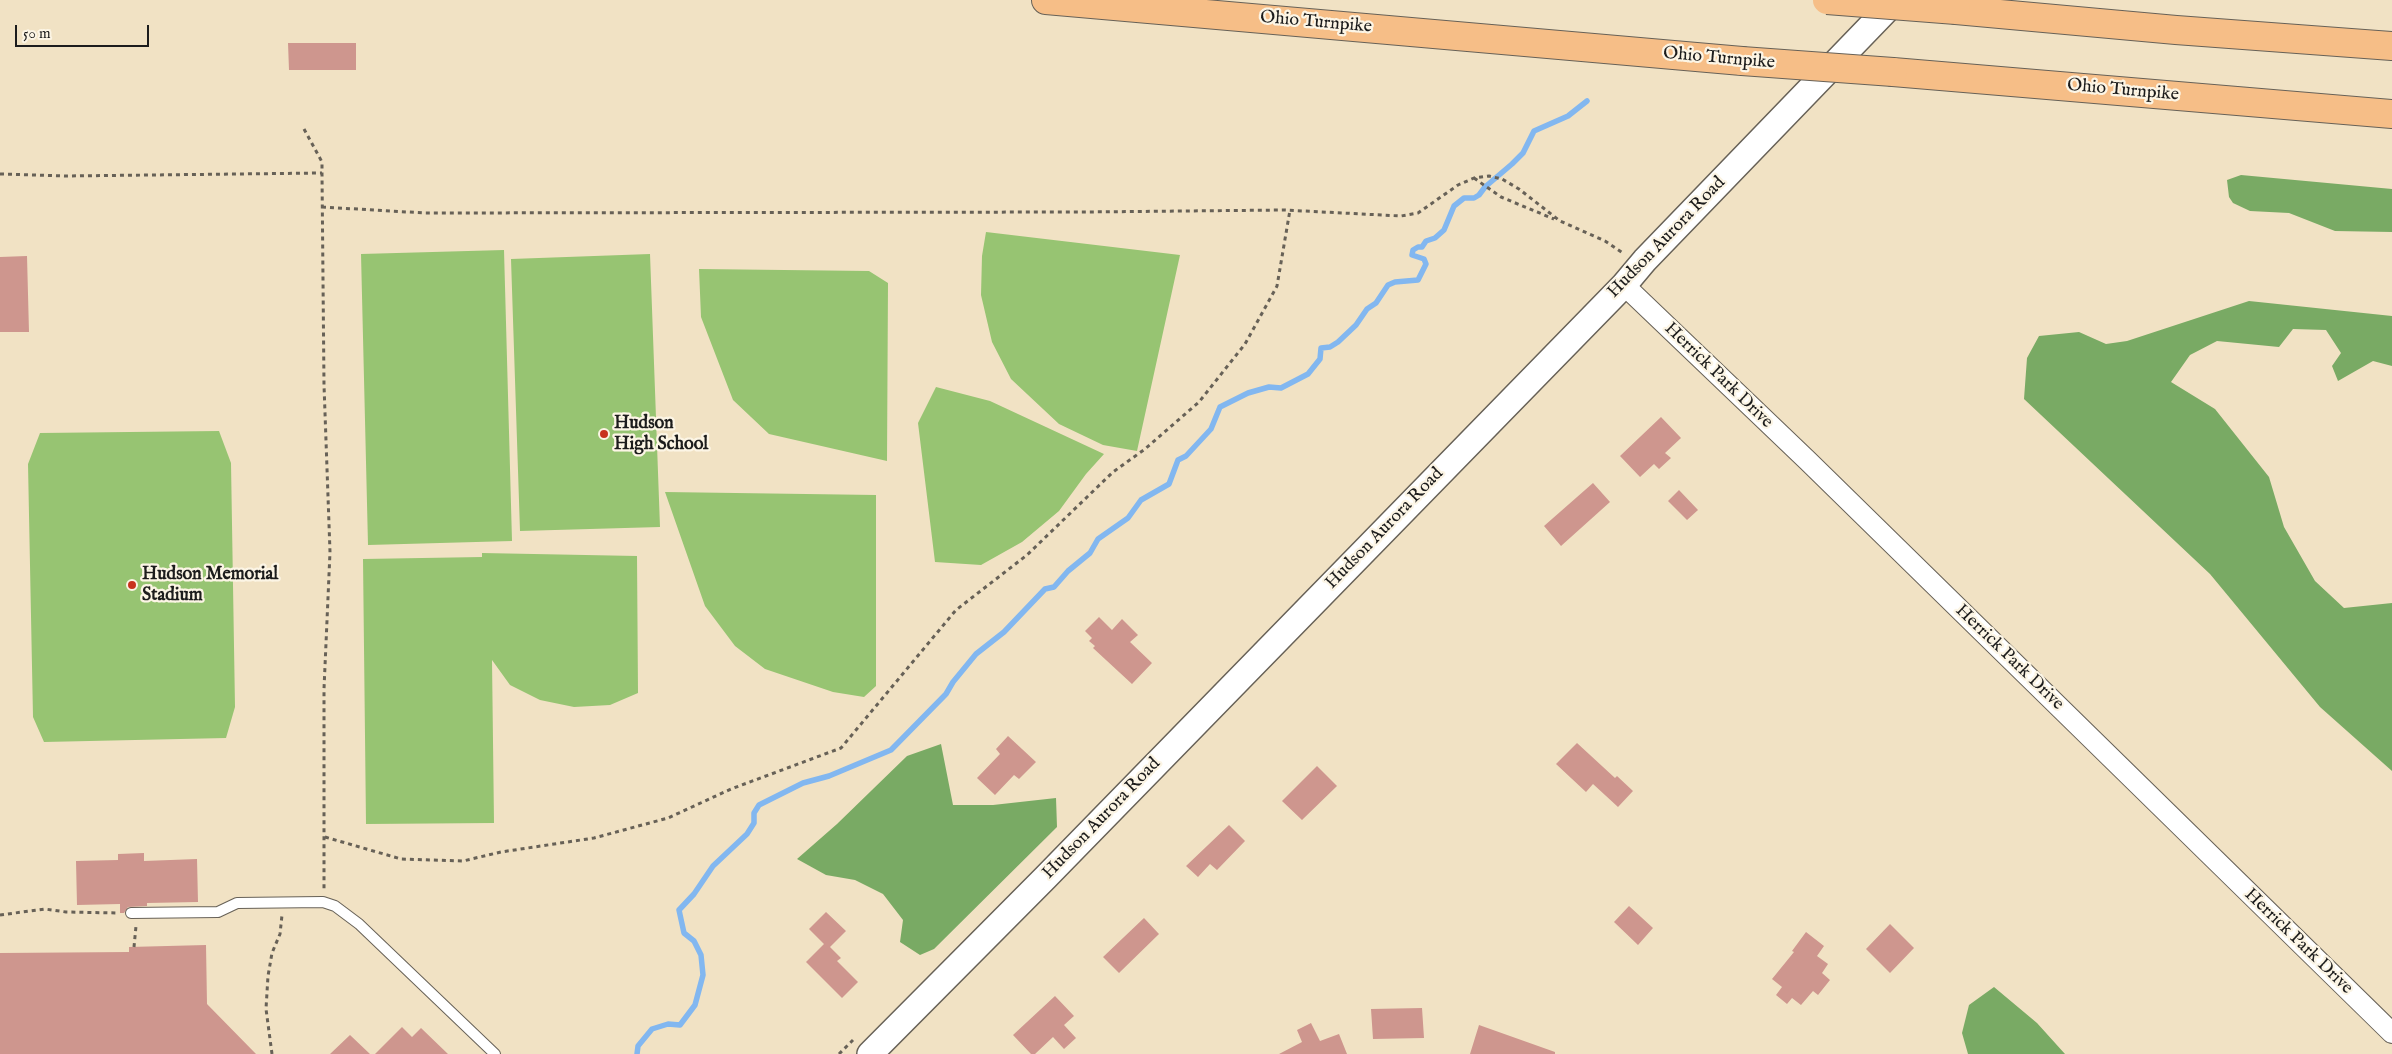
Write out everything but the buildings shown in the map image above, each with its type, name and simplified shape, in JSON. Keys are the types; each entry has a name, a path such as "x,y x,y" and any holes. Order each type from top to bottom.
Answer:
{"highway":[{"name":"Ohio Turnpike","path":"1046,0 1742,61 2392,114"},
{"path":"1827,0 2176,30 2392,46"}],"street":[{"name":"Hudson Aurora Road","path":"870,1054 1045,878 1624,285 1896,0"},
{"name":"Herrick Park Drive","path":"1624,285 1808,461 2392,1033"}],"lane":[{"path":"134,913 218,912 237,903 323,902 335,906 353,919 495,1054"}],"path":[{"path":"304,129 322,162 324,376 330,552 325,680 323,902"},
{"path":"0,174 65,176 322,173"},
{"path":"322,207 425,213 1290,210 1382,216 1418,212 1458,185 1474,178 1488,176 1502,179 1519,189 1560,221"},
{"path":"1474,178 1501,197 1605,241 1625,255"},
{"path":"325,837 401,860 463,861 594,838 668,818 730,790 841,748 956,610 1027,555 1113,472 1145,449 1199,402 1245,344 1277,286 1290,210"},
{"path":"272,1054 266,1009 268,976 272,953 280,934 283,902"},
{"path":"0,915 45,909 66,912 134,913 134,947"}],"green space":[{"path":"2241,175 2392,189 2392,232 2335,231 2289,213 2250,211 2233,203 2229,197 2227,180"},
{"path":"986,232 1180,255 1137,451 1103,445 1059,424 1011,379 992,342 981,295 982,256"},
{"path":"504,250 512,541 368,545 361,254"},
{"path":"650,254 660,527 520,531 511,259"},
{"path":"699,269 869,271 888,283 887,461 769,434 733,400 701,317"},
{"path":"2249,301 2392,316 2392,366 2373,361 2338,381 2332,366 2341,353 2326,330 2293,329 2279,347 2217,341 2190,355 2171,382 2215,409 2269,477 2284,527 2315,581 2344,608 2392,603 2392,771 2320,707 2210,574 2024,399 2027,358 2039,336 2079,332 2106,344 2127,341"},
{"path":"936,387 990,401 1104,454 1086,474 1059,511 1022,542 981,565 935,562 918,423"},
{"name":"Hudson Memorial Stadium","path":"219,431 231,463 235,707 226,738 44,742 33,717 28,464 40,433"},
{"path":"665,492 876,495 876,686 864,697 833,692 765,669 735,646 705,606"},
{"path":"482,553 637,556 638,693 610,705 574,707 540,700 510,685 492,660 494,823 366,824 363,559 482,557"},
{"path":"941,744 953,805 993,805 1056,798 1057,827 934,949 920,955 900,942 903,920 883,894 855,880 826,875 797,859 837,824 907,756"},
{"path":"1994,987 2037,1023 2065,1054 1968,1054 1962,1033 1969,1005"}],"waterway":[{"path":"637,1054 638,1046 652,1029 668,1024 680,1025 695,1005 703,975 701,955 694,941 684,933 679,910 694,894 713,866 747,834 754,823 754,813 759,805 803,783 829,776 891,750 946,694 953,682 976,654 1004,632 1045,589 1054,587 1068,571 1090,553 1098,539 1128,518 1141,500 1169,484 1178,460 1186,456 1211,429 1220,407 1248,393 1269,387 1281,388 1308,374 1320,359 1321,348 1330,347 1338,342 1356,325 1367,309 1376,303 1388,285 1395,282 1418,280 1426,264 1424,259 1412,255 1413,250 1422,247 1426,241 1435,238 1444,230 1454,206 1464,198 1474,198 1479,195 1485,187 1523,153 1534,131 1568,116 1587,101"}],"place":[{"name":"Hudson High School","path":"604,434"},
{"name":"Hudson Memorial Stadium","path":"132,585"}]}
